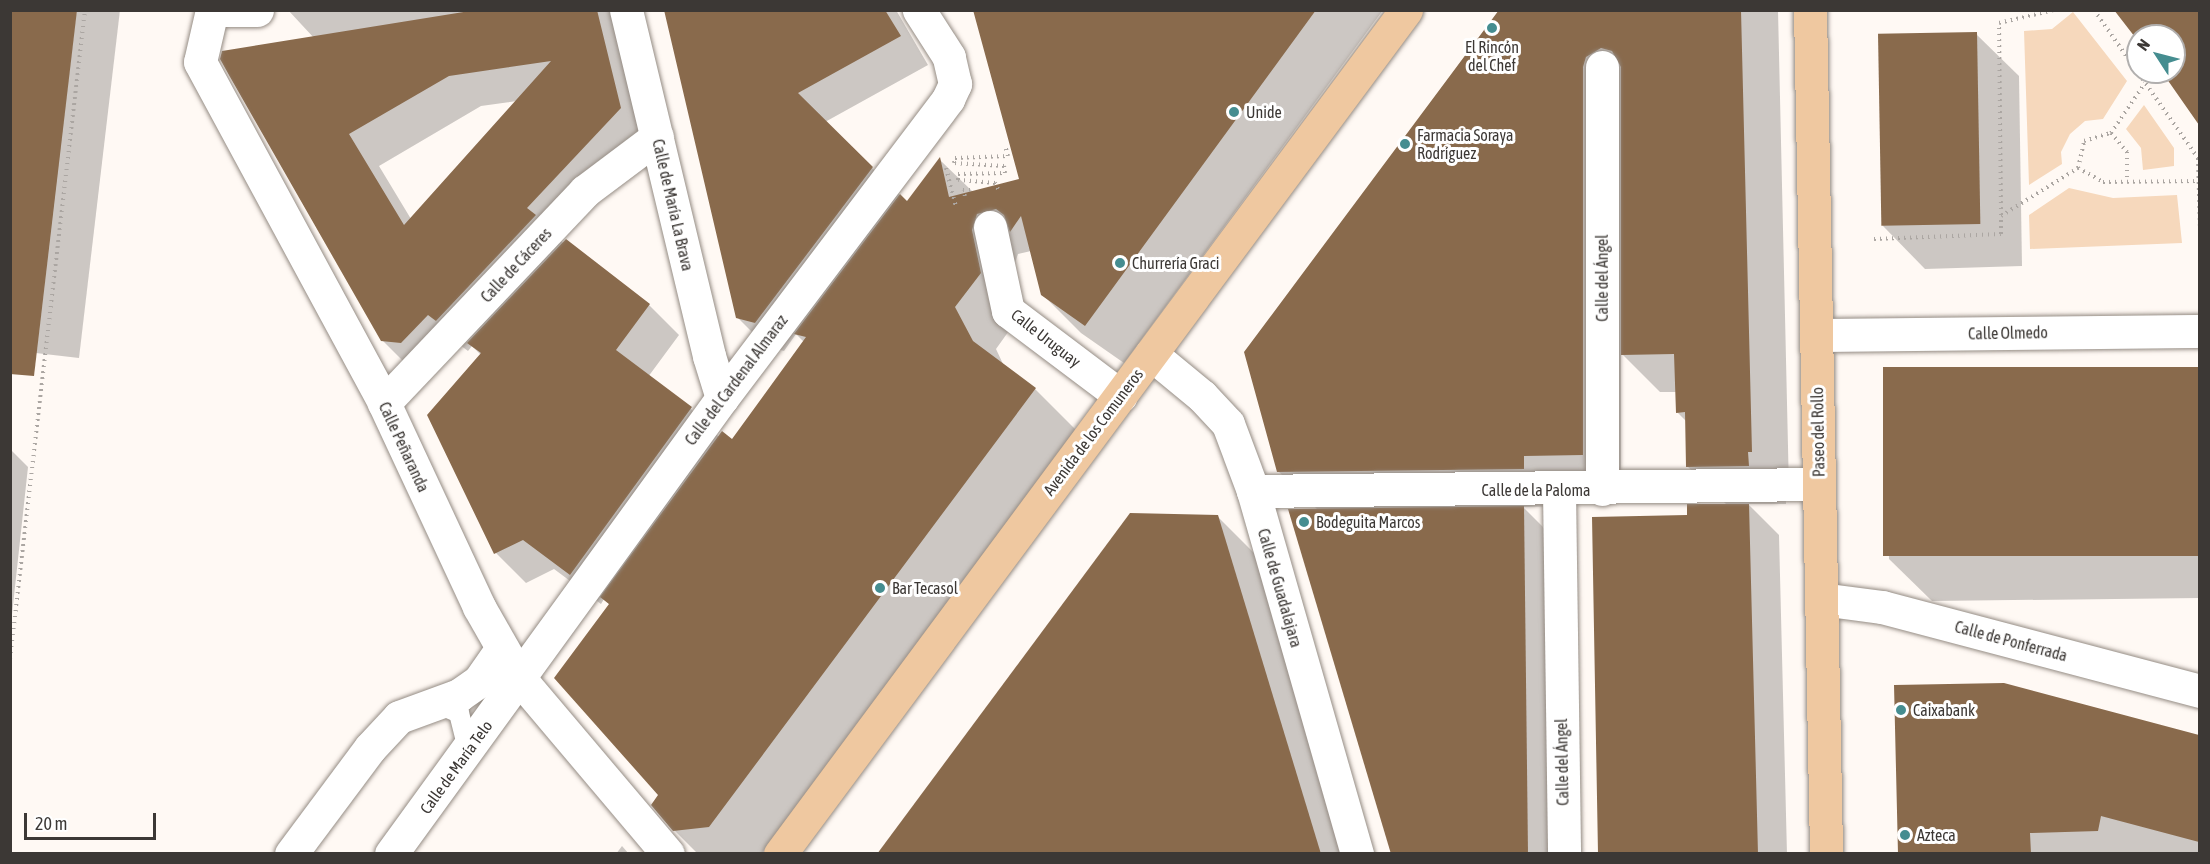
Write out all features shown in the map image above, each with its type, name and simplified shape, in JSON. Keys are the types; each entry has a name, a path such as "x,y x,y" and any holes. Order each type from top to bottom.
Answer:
{"main road":[{"name":"Avenida de los Comuneros","path":"780,854 1406,10"},
{"name":"Paseo del Rollo","path":"1810,10 1826,854"}],"street":[{"path":"215,10 257,10"},
{"name":"Calle Peñaranda","path":"215,10 200,62 384,403 479,607 520,679 668,854"},
{"name":"Calle de María La Brava","path":"626,10 709,356 722,398"},
{"name":"Calle del Cardenal Almaraz","path":"520,679 537,649 722,398 948,99 955,84 949,57 919,10"},
{"name":"Calle del Ángel","path":"1602,67 1602,489"},
{"name":"Calle de Cáceres","path":"384,403 585,191 657,136"},
{"name":"Calle Uruguay","path":"990,227 1008,311 1121,396"},
{"name":"Calle Olmedo","path":"1816,335 2199,331"},
{"name":"Calle de Guadalajara","path":"1151,354 1202,396 1228,424 1253,491 1357,854"},
{"name":"Calle de la Paloma","path":"1253,491 1559,490 1819,484"},
{"name":"Calle del Ángel","path":"1559,490 1564,854"},
{"name":"Calle de Ponferrada","path":"1821,599 1882,606 2199,691"},
{"path":"291,854 370,748 399,717 424,705 439,704 478,681 502,648"},
{"name":"Calle de María Telo","path":"391,854 520,679"}],"lane":[{"path":"439,704 459,713 468,750"}],"path":[{"path":"10,659 85,10"},
{"path":"1874,239 2001,234 1999,23 2054,10"},
{"path":"2094,10 2126,56"},
{"path":"2001,216 2078,168 2084,141 2111,133 2144,84"},
{"path":"2146,84 2198,158 2199,230"},
{"path":"2111,133 2127,152 2127,182"},
{"path":"978,198 966,197 963,190 999,189 995,183 958,180 958,174 1005,172 1004,166 954,163 955,159 1008,156 1005,145"},
{"path":"944,157 957,210"},
{"path":"2078,168 2103,182 2198,181"}],"shaded area":[{"path":"2073,12 2126,83 2103,119 2085,121 2070,134 2061,152 2062,164 2029,185 2024,31 2052,29"},
{"path":"2144,105 2174,148 2174,166 2143,170 2141,148 2126,129"},
{"path":"2069,188 2113,198 2177,195 2182,243 2030,249 2029,215"}],"building":[{"path":"10,10 77,10 34,376 10,374"},
{"path":"476,10 597,10 621,108 527,208 536,215 436,321 428,315 401,343 381,341 220,59 222,51","holes":["551,61 404,225 349,134 449,76"]},
{"path":"664,10 885,10 901,36 798,93 873,167 755,323 736,318"},
{"path":"973,10 1316,10 1085,326 1041,295 1021,216 1010,232 1004,215 996,209 977,214 972,230 981,273 955,307 973,341 1036,388 709,827 673,831 651,805 658,795 554,678 609,604 600,597 722,431 732,439 806,337 794,334 900,194 907,201 940,157 949,197 1019,179"},
{"path":"1499,10 1741,10 1752,452 1748,452 1749,466 1686,467 1685,412 1676,413 1674,354 1621,355 1621,67 1612,51 1601,48 1586,57 1583,67 1583,455 1524,456 1524,469 1277,472 1244,352"},
{"path":"2114,10 2199,10 2199,125 2170,84 2186,84 2186,24 2126,26"},
{"path":"1977,32 1980,224 1881,226 1878,34"},
{"path":"566,239 650,304 616,350 692,407 570,575 523,540 494,554 427,415 481,353 467,343"},
{"path":"1883,367 2199,367 2199,556 1883,556"},
{"path":"1687,504 1749,504 1758,854 1598,854 1592,517 1687,515"},
{"path":"1524,506 1528,854 1391,854 1288,509"},
{"path":"1130,513 1218,515 1321,854 877,854"},
{"path":"2004,683 2199,735 2199,842 2101,816 2098,831 2030,833 2031,854 1898,854 1894,685"}],"place":[{"name":"El Rincón del Chef","path":"1492,28"},
{"name":"Unide","path":"1234,112"},
{"name":"Farmacia Soraya Rodríguez","path":"1405,144"},
{"name":"Churrería Graci","path":"1120,263"},
{"name":"Bodeguita Marcos","path":"1304,522"},
{"name":"Bar Tecasol","path":"880,588"},
{"name":"Caixabank","path":"1901,710"},
{"name":"Azteca","path":"1905,835"}]}
